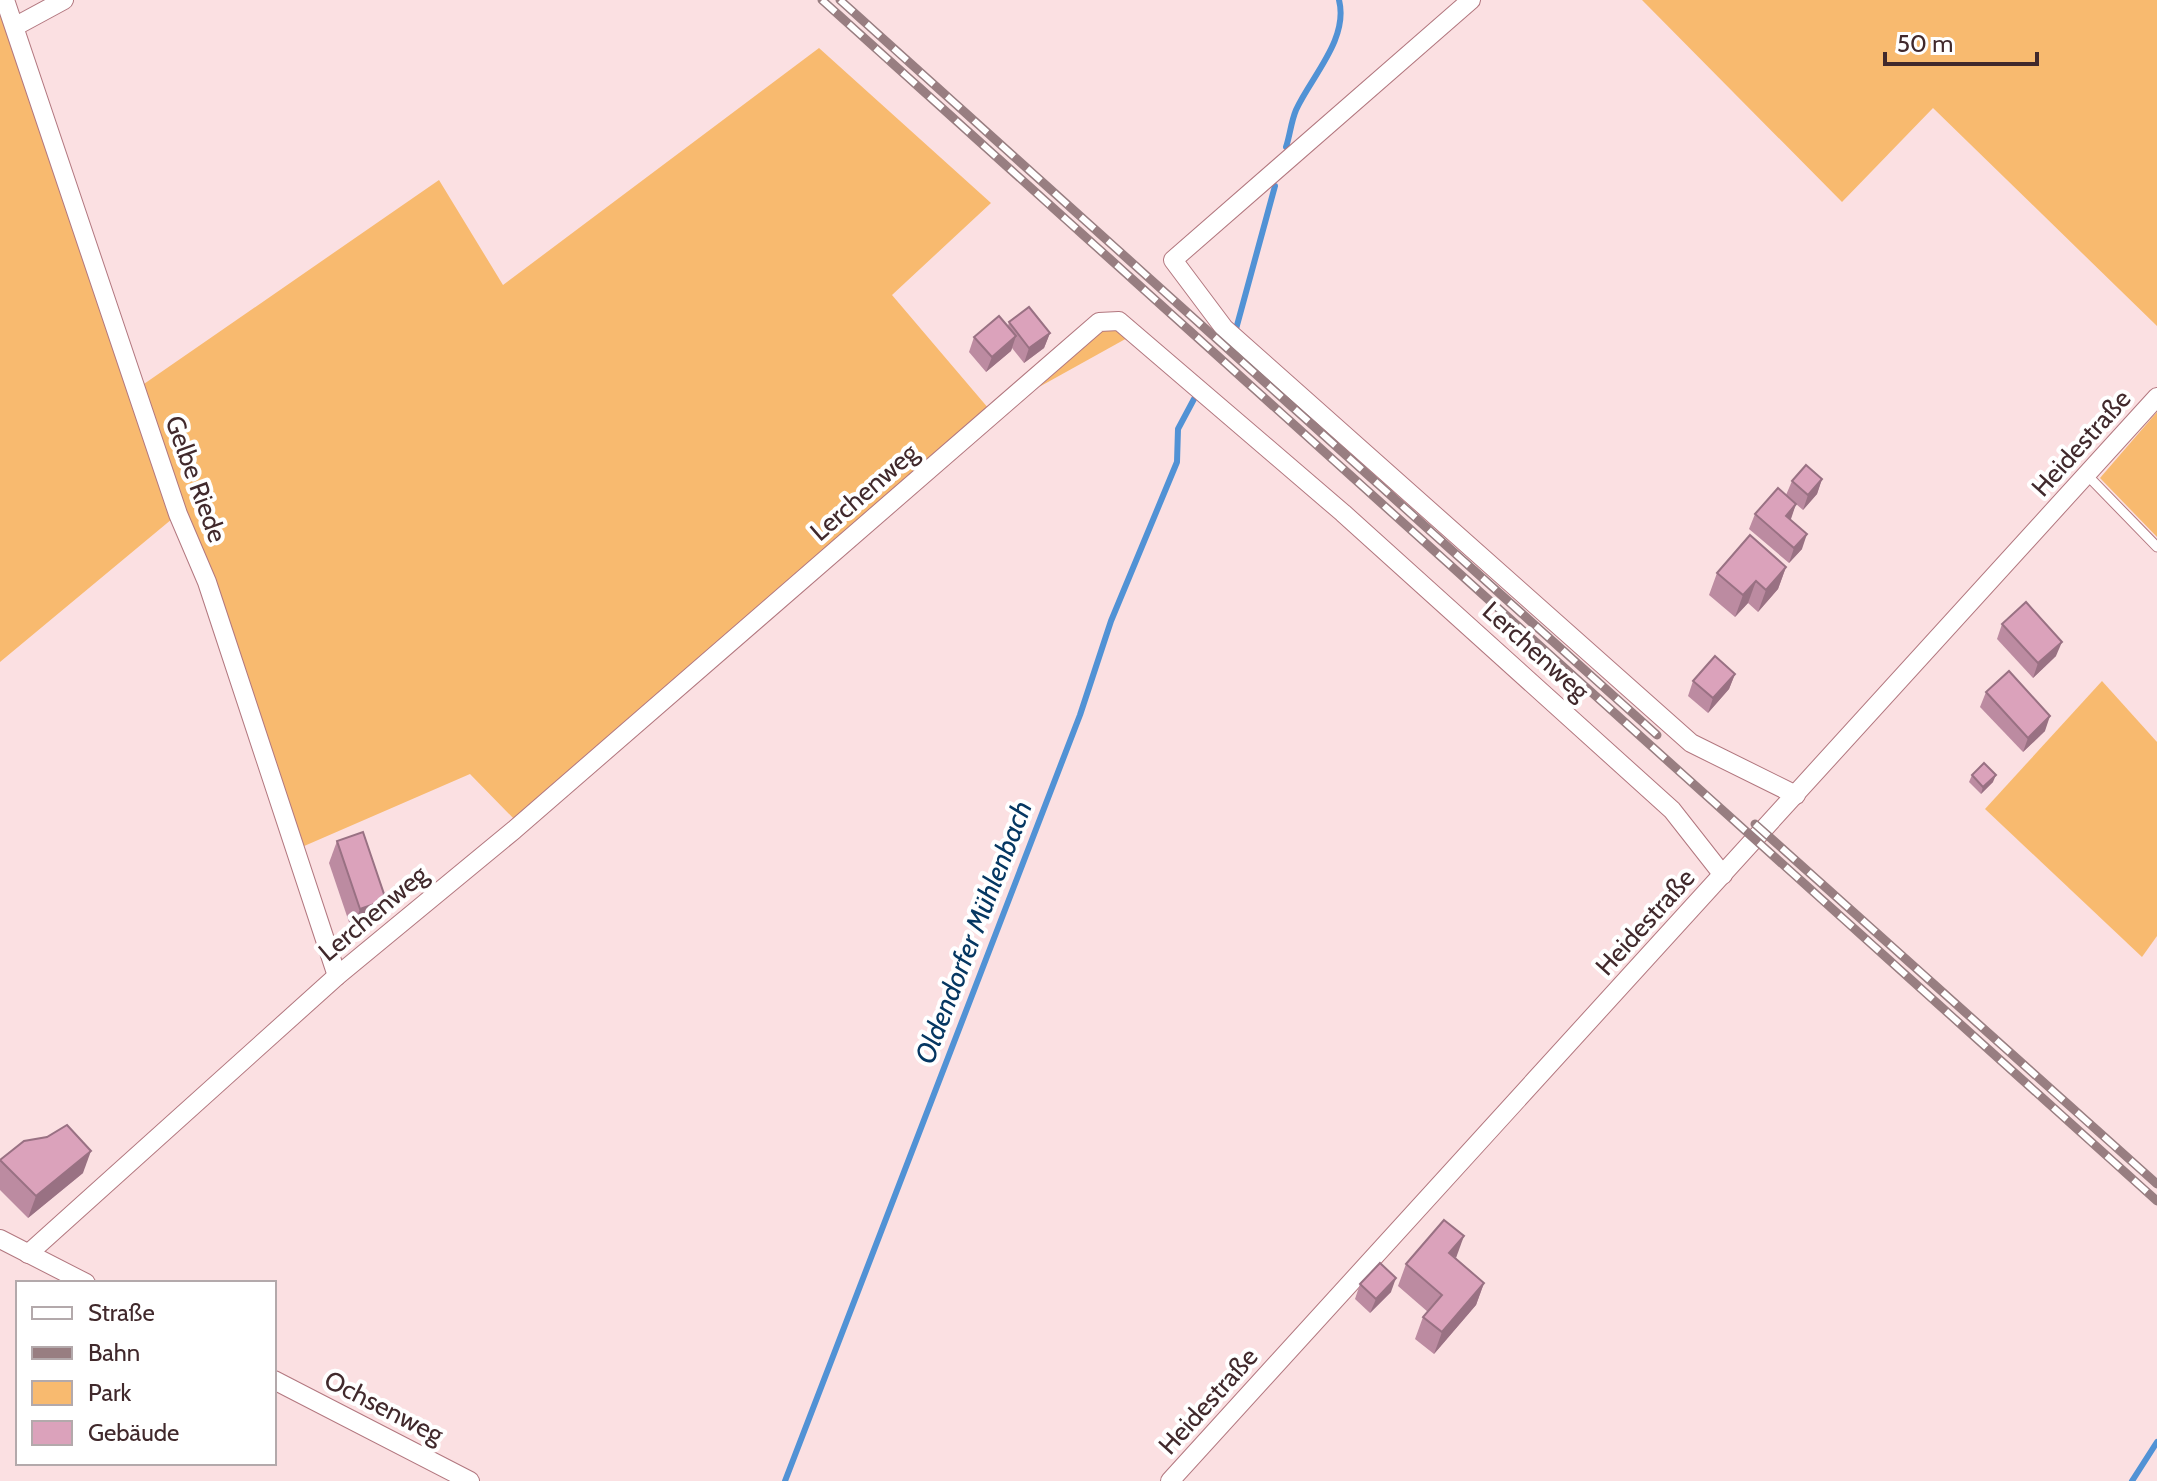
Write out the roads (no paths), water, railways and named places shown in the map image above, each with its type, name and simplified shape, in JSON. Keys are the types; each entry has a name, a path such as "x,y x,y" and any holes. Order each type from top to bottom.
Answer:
{"street":[{"name":"Gelbe Riede","path":"5,0 178,514 207,582 337,976"},
{"path":"16,26 64,0"},
{"name":"Lerchenweg","path":"1471,0 1173,260 1224,328 1691,743 1796,795"},
{"name":"Lerchenweg","path":"28,1254 337,976 514,830 1099,322 1119,321 1426,587 1672,810 1723,875"},
{"name":"Heidestraße","path":"1170,1481 2157,397"},
{"path":"0,1239 82,1281"},
{"name":"Ochsenweg","path":"276,1381 470,1481"}],"lane":[{"path":"2087,475 2157,547"}],"waterway":[{"name":"Oldendorfer Mühlenbach","path":"1286,147 1296,110 1334,43 1341,15 1339,0"},
{"name":"Oldendorfer Mühlenbach","path":"1236,329 1275,186"},
{"name":"Oldendorfer Mühlenbach","path":"785,1481 1080,715 1111,621 1177,462 1178,429 1194,399"},
{"path":"2132,1481 2157,1442"}],"railway":[{"path":"822,0 2157,1201"},
{"path":"840,0 1657,735"},
{"path":"1755,824 2157,1184"}]}
